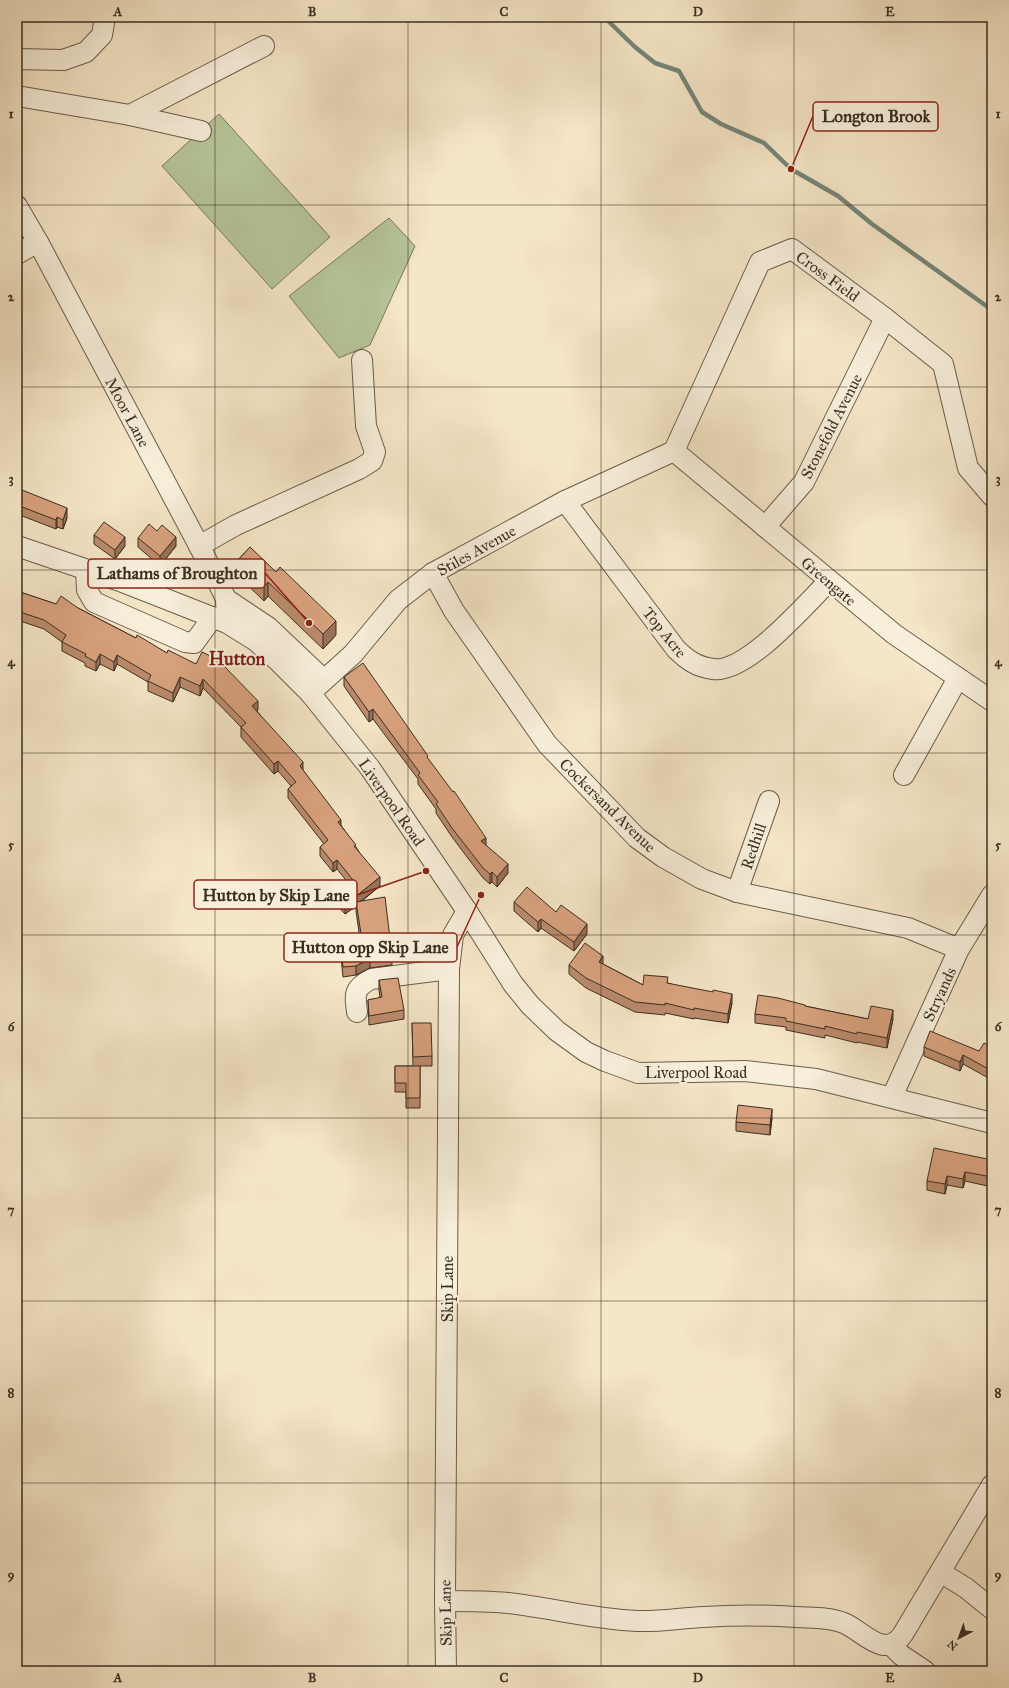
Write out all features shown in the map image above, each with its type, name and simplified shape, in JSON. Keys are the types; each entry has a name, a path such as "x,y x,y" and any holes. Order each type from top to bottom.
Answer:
{"street":[{"path":"17,59 63,60 86,52 102,35 105,17"},
{"path":"130,115 264,46"},
{"path":"17,96 130,115 201,131"},
{"name":"Moor Lane","path":"17,206 38,242 226,599 214,617"},
{"path":"17,254 38,242"},
{"name":"Cross Field","path":"674,451 760,262 792,249 885,318 943,364 968,468 992,496"},
{"name":"Stonefold Avenue","path":"765,527 804,482 885,318"},
{"path":"199,546 236,525 359,469 372,461 375,452 366,426 362,360"},
{"name":"Stiles Avenue","path":"317,687 353,654 398,600 433,573 565,502 674,451"},
{"name":"Greengate","path":"674,451 894,634 992,701"},
{"name":"Top Acre","path":"565,502 676,649 690,662 714,669 732,667 767,643 829,580"},
{"name":"Liverpool Road","path":"17,546 86,571 120,581 214,617 256,641 276,658 317,687 513,984 530,1005 557,1031 586,1052 605,1061 638,1073 745,1071 816,1079 992,1122"},
{"path":"86,571 87,590 94,602 185,642 194,643 214,617 212,586 214,574"},
{"name":"Cockersand Avenue","path":"433,573 454,611 547,744 642,842 663,857 702,879 737,892 908,928 959,949"},
{"path":"226,599 268,626 317,687"},
{"path":"904,775 958,678"},
{"name":"Redhill","path":"737,892 769,801"},
{"name":"Stryands","path":"892,1097 959,949 992,895"},
{"name":"Skip Lane","path":"446,1671 445,1601 449,969 453,935 466,911"},
{"path":"357,1012 355,993 361,984 371,979 449,969"},
{"path":"445,1601 509,1604 593,1617 638,1621 727,1615 825,1618 844,1623 881,1645 890,1645 898,1642 992,1485"},
{"path":"940,1572 966,1588 992,1609"},
{"path":"890,1645 901,1655 925,1671"}],"green space":[{"path":"219,114 330,237 272,289 162,166"},
{"path":"389,218 415,246 370,345 339,358 289,296"}],"building":[{"path":"17,488 67,508 63,520 57,517 56,520 17,505"},
{"path":"104,522 125,537 115,550 94,535"},
{"path":"149,524 157,531 162,525 176,537 160,556 138,538"},
{"path":"250,547 276,572 280,567 336,621 323,634 268,582 264,587 237,561"},
{"path":"17,591 56,604 61,596 78,608 136,638 137,635 167,653 168,650 196,664 202,652 227,664 225,667 258,701 252,706 303,762 300,766 341,820 338,822 356,845 354,846 380,877 345,905 336,894 353,880 337,860 333,863 320,847 328,840 288,789 296,782 278,761 274,764 241,727 246,723 203,679 200,686 180,677 173,693 148,681 151,675 117,655 114,662 100,654 96,662 85,656 86,654 62,642 66,635 44,620 17,611"},
{"path":"363,663 428,756 427,757 453,792 454,791 486,838 481,841 508,864 497,877 492,872 490,874 483,868 452,828 436,804 438,802 418,775 420,773 373,709 369,712 344,677"},
{"path":"527,887 556,912 561,905 587,924 574,942 541,919 538,922 514,902"},
{"path":"385,897 392,955 370,958 356,966 343,967 341,948 363,946 356,902"},
{"path":"585,943 603,956 599,962 643,985 644,975 668,977 667,983 732,994 728,1014 694,1008 694,1010 665,1003 665,1005 635,1002 586,978 569,965"},
{"path":"398,978 404,1010 369,1016 368,1000 382,997 379,980"},
{"path":"758,995 778,998 805,1006 868,1019 871,1006 893,1010 887,1038 857,1032 857,1034 825,1026 825,1029 786,1021 786,1018 755,1014"},
{"path":"412,1023 431,1023 432,1056 413,1057"},
{"path":"930,1031 979,1051 984,1043 992,1047 992,1071 963,1055 960,1062 924,1047"},
{"path":"395,1066 420,1066 420,1098 406,1098 406,1083 395,1083"},
{"path":"738,1105 772,1109 770,1125 736,1122"},
{"path":"934,1148 992,1160 992,1177 965,1172 963,1179 947,1176 945,1184 927,1181"}],"waterway":[{"path":"604,17 635,47 655,63 679,71 702,112 721,124 764,143 791,169 838,196 872,224 992,310"}],"place":[{"name":"Longton Brook","path":"791,169"},
{"name":"Lathams of Broughton","path":"309,623"},
{"name":"Hutton by Skip Lane","path":"426,871"},
{"name":"Hutton opp Skip Lane","path":"481,895"}],"district":[{"name":"Hutton","path":"237,659"}]}
